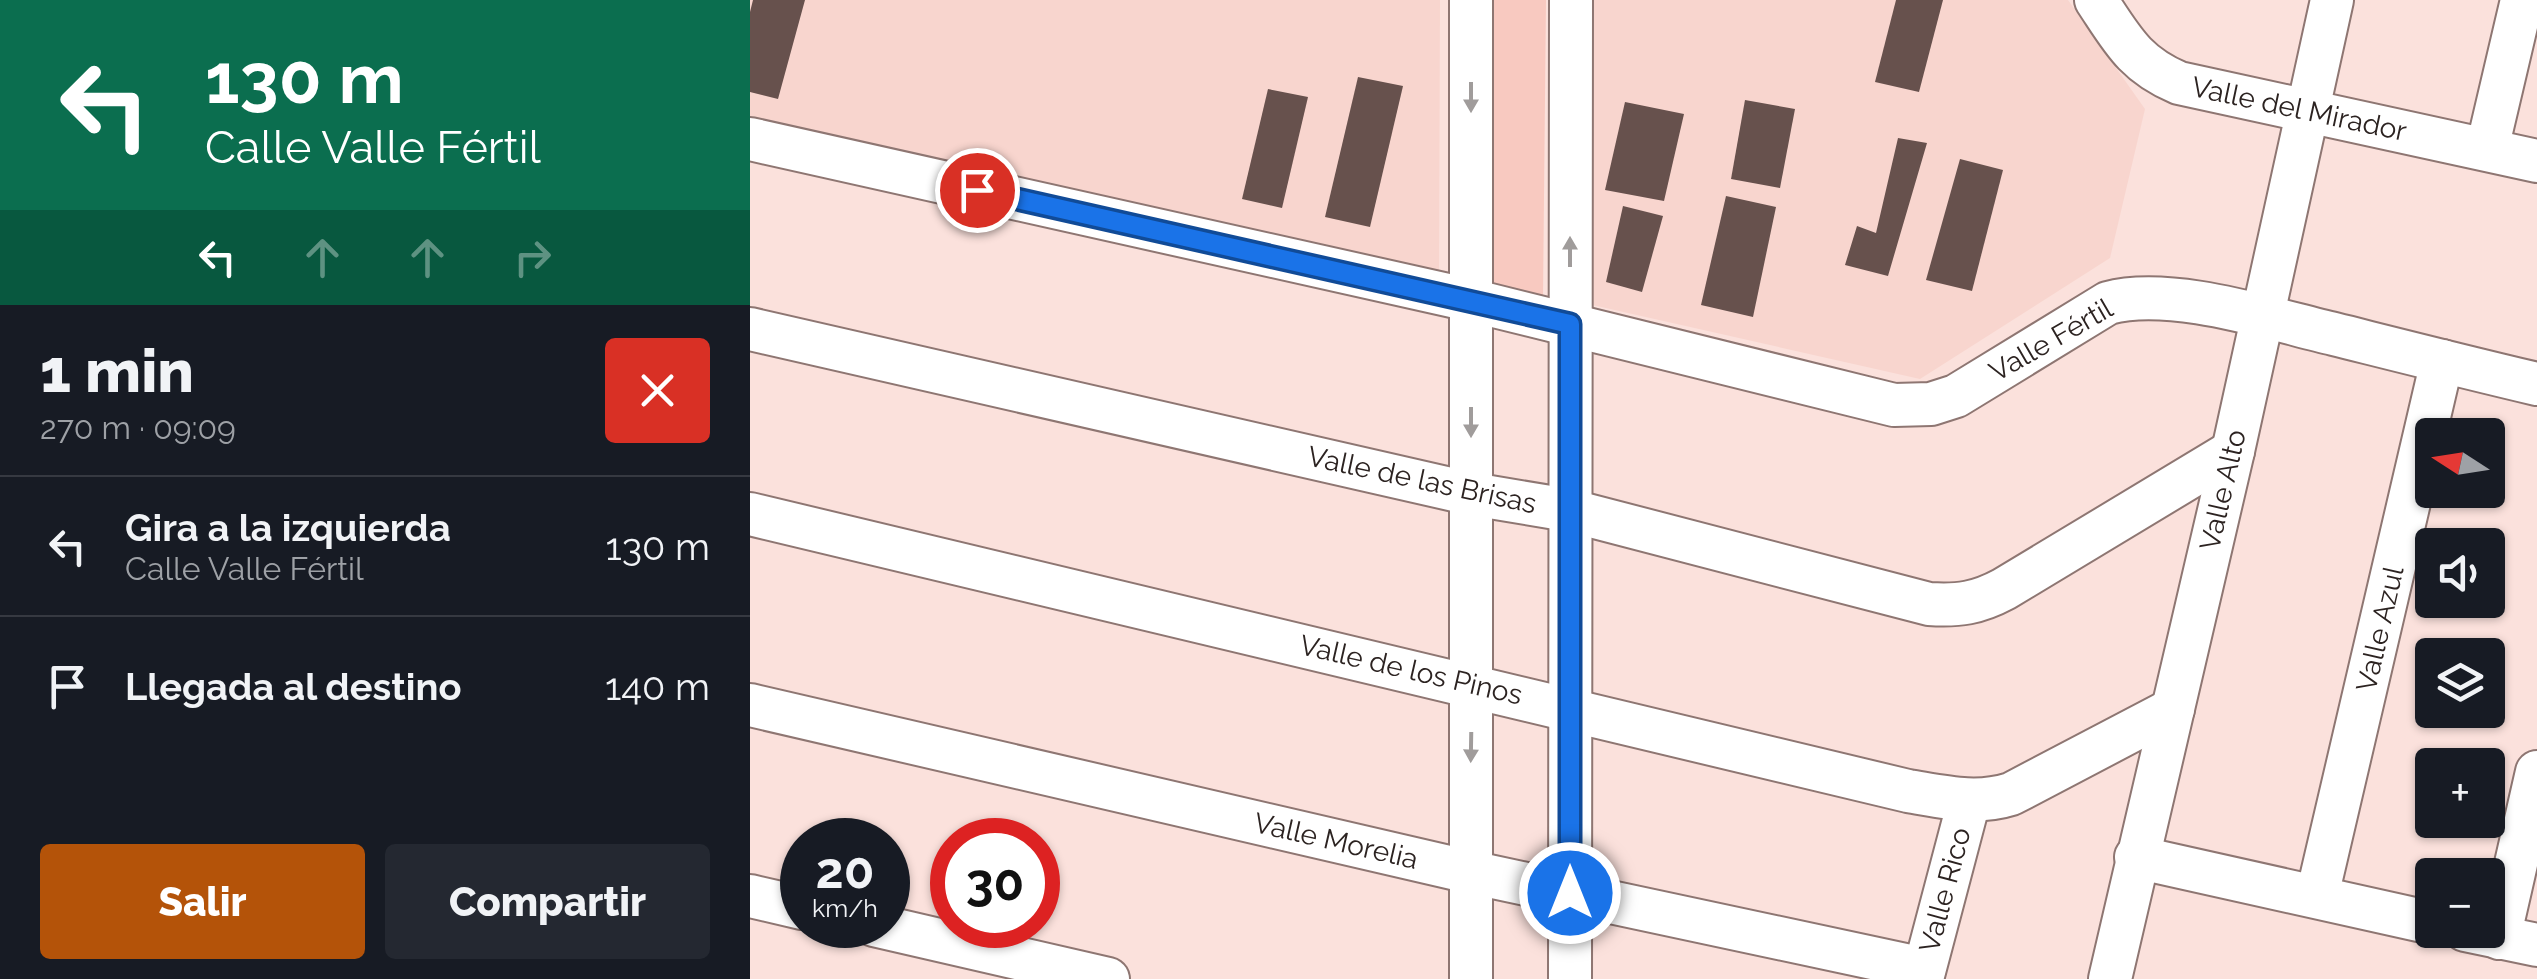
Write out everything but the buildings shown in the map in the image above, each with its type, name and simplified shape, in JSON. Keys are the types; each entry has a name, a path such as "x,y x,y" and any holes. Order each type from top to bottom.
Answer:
{"street":[{"path":"1471,0 1471,979"},
{"path":"1570,979 1571,0"},
{"name":"Valle del Mirador","path":"2096,0 2134,57 2152,72 2179,82 2537,161"},
{"name":"Valle Alto","path":"2110,979 2233,451 2332,0"},
{"path":"2487,149 2522,0"},
{"name":"Valle Fértil","path":"750,139 1470,300 1894,405 1916,406 1956,396 2108,303 2134,296 2261,316 2537,384"},
{"name":"Valle de las Brisas","path":"750,328 1472,494 1568,510 1929,604 1958,606 1979,602 2233,451"},
{"name":"Valle Azul","path":"2317,896 2442,361"},
{"name":"Valle de los Pinos","path":"750,514 1908,790 1969,801 1988,801 2011,794 2173,709"},
{"name":"Valle Morelia","path":"750,705 1923,974"},
{"path":"2505,916 2537,772"},
{"name":"Valle Rico","path":"1923,974 1969,801"},
{"path":"2136,857 2415,919"},
{"path":"750,896 780,903"},
{"path":"910,933 1108,979"}],"shaded area":[{"path":"750,0 1440,0 1439,273 750,118"},
{"path":"1484,0 1546,0 1543,296 1486,287"},
{"path":"1588,0 2068,0 2145,109 2110,258 1920,379 1588,304"}],"route":[{"path":"977,190 1570,324 1570,893"}]}
